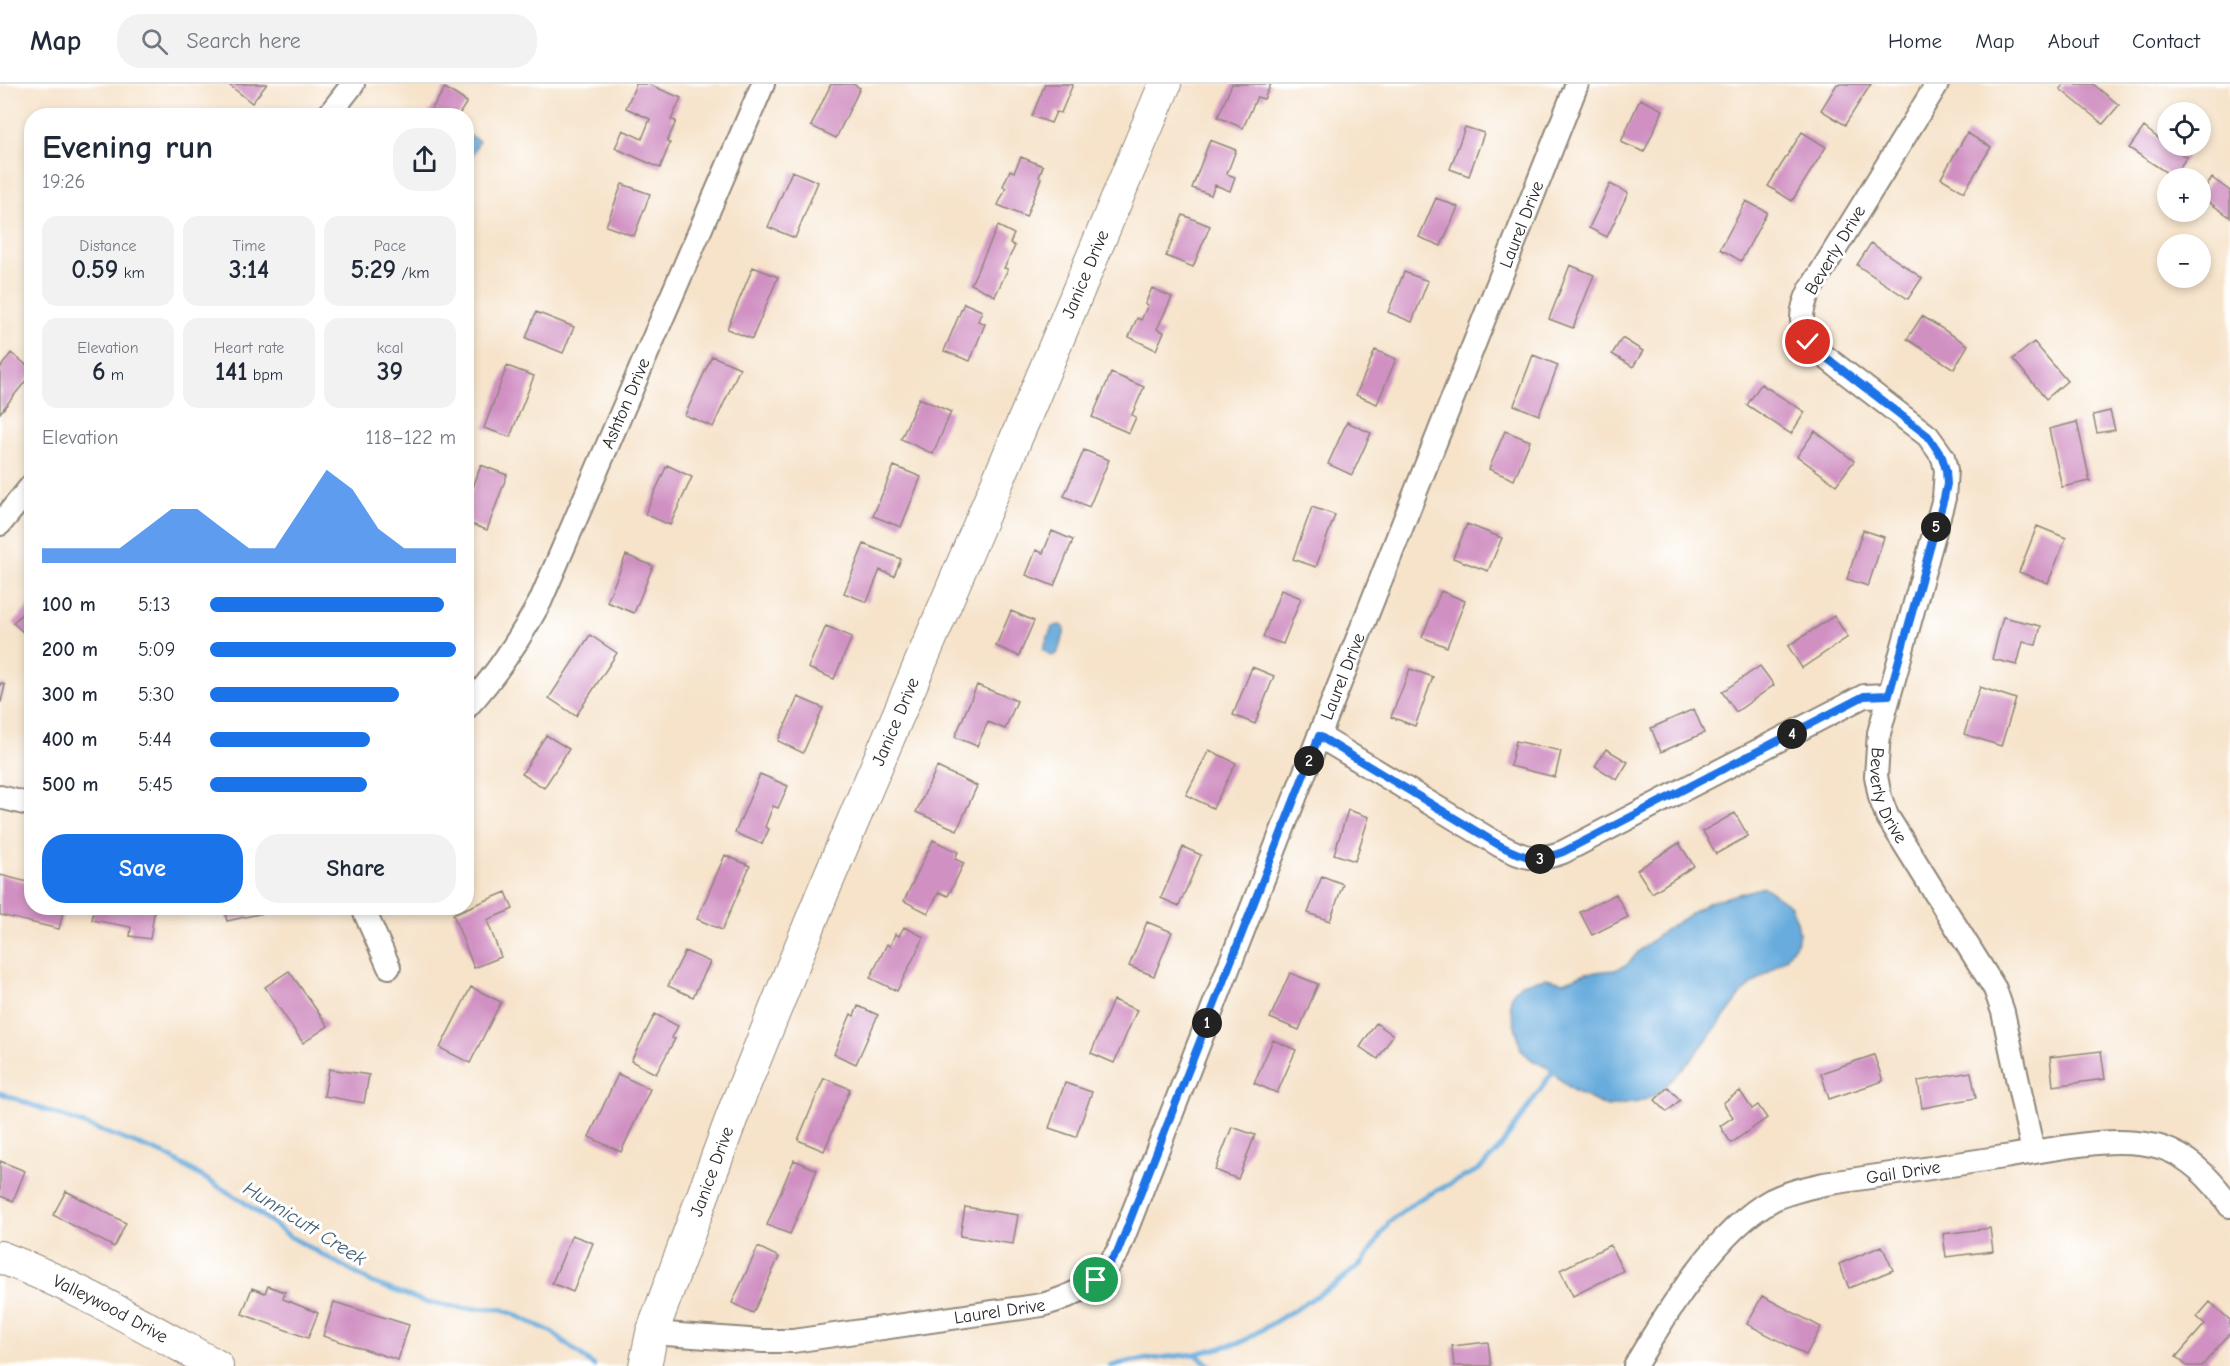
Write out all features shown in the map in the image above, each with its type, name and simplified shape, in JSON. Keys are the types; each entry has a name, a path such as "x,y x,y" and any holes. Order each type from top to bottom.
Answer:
{"street":[{"path":"334,108 353,84"},
{"name":"Ashton Drive","path":"474,698 501,666 540,602 763,84"},
{"name":"Janice Drive","path":"645,1366 652,1333 736,1106 796,956 1165,84"},
{"name":"Laurel Drive","path":"652,1333 793,1341 1042,1305 1069,1296 1096,1280 1118,1251 1577,84"},
{"name":"Beverly Drive","path":"1937,84 1810,290 1805,299 1801,317 1804,335 1815,349 1928,436 1942,457 1946,470 1947,484 1944,498 1889,695 1876,756 1876,776 1887,816 1995,989 2003,1012 2033,1152"},
{"path":"0,524 24,495"},
{"path":"1319,736 1515,854 1540,859 1563,852 1864,696 1889,695"},
{"path":"0,796 24,803"},
{"path":"366,915 389,967"},
{"name":"Gail Drive","path":"1635,1366 1666,1313 1724,1240 1747,1217 1772,1200 1797,1190 2033,1152 2091,1144 2121,1143 2160,1147 2189,1160 2202,1171 2230,1206"},
{"name":"Valleywood Drive","path":"0,1257 57,1281 217,1366"}],"water":[{"path":"474,138 479,141 474,151"},
{"path":"1059,625 1064,627 1064,634 1057,654 1051,656 1043,649 1052,627"},
{"path":"1764,887 1791,906 1799,933 1797,942 1786,958 1744,991 1692,1059 1654,1096 1638,1102 1607,1107 1574,1091 1556,1074 1551,1074 1550,1069 1532,1060 1521,1050 1510,1005 1512,994 1521,984 1546,978 1564,982 1586,973 1615,970 1627,965 1639,951 1665,930 1709,902"}],"building":[{"path":"228,84 267,84 252,103"},
{"path":"636,84 648,84 681,98 671,120 676,121 660,168 615,148 623,130 642,139 650,119 626,108"},
{"path":"831,84 853,84 860,88 836,138 811,126"},
{"path":"1045,84 1073,84 1061,113 1056,112 1051,123 1032,116"},
{"path":"1232,84 1271,84 1264,99 1257,97 1243,128 1218,117"},
{"path":"1837,84 1871,84 1845,125 1821,110"},
{"path":"2064,84 2093,84 2119,105 2103,124 2060,89"},
{"path":"445,88 467,102 463,108 432,108"},
{"path":"1640,99 1663,110 1644,152 1621,142"},
{"path":"1465,127 1484,133 1469,176 1450,169"},
{"path":"2144,127 2157,137 2157,156 2187,157 2179,168 2159,168 2129,148"},
{"path":"1802,132 1826,147 1792,201 1768,186"},
{"path":"1967,133 1991,147 1964,192 1941,178"},
{"path":"1210,140 1236,150 1227,174 1235,177 1230,191 1215,185 1211,195 1192,188"},
{"path":"1021,157 1043,166 1039,177 1041,178 1026,217 998,205 1006,188 1003,186 1010,170 1014,172"},
{"path":"792,171 818,182 795,238 768,227"},
{"path":"2212,178 2230,191 2230,217 2211,204"},
{"path":"622,184 650,194 634,236 606,226"},
{"path":"1610,184 1628,193 1607,237 1589,228"},
{"path":"1436,198 1458,207 1441,246 1419,237"},
{"path":"1746,201 1767,212 1741,261 1720,249"},
{"path":"1183,215 1210,226 1193,267 1166,256"},
{"path":"998,226 1014,234 1010,243 1015,246 1004,268 1008,269 995,296 971,284"},
{"path":"1871,243 1922,278 1908,299 1857,265"},
{"path":"1570,265 1594,275 1573,328 1549,319"},
{"path":"753,267 778,277 752,339 727,329"},
{"path":"1404,272 1428,281 1412,322 1388,312"},
{"path":"1152,288 1172,297 1157,329 1164,332 1156,350 1129,337 1137,318 1141,320"},
{"path":"964,303 982,311 978,321 985,324 970,361 944,351"},
{"path":"536,312 574,327 563,353 526,338"},
{"path":"1922,316 1968,345 1954,369 1907,339"},
{"path":"1622,338 1643,351 1633,367 1612,354"},
{"path":"2034,342 2067,381 2046,399 2013,359"},
{"path":"1375,350 1396,359 1377,404 1356,395"},
{"path":"11,353 24,363 24,383 0,413 0,368"},
{"path":"1533,355 1558,365 1539,415 1514,405"},
{"path":"712,356 740,368 713,427 685,415"},
{"path":"507,366 534,376 510,437 484,428"},
{"path":"1111,373 1144,387 1132,415 1136,417 1129,433 1092,417"},
{"path":"1761,384 1805,412 1791,434 1747,405"},
{"path":"919,398 951,412 933,454 901,439"},
{"path":"2110,411 2115,430 2097,433 2093,415"},
{"path":"1347,422 1371,433 1352,475 1328,464"},
{"path":"2077,422 2090,481 2062,487 2049,429"},
{"path":"1505,431 1530,441 1514,480 1489,469"},
{"path":"1815,431 1854,461 1836,485 1797,456"},
{"path":"1084,450 1109,460 1089,507 1064,496"},
{"path":"481,465 507,475 487,530 474,525 474,485"},
{"path":"667,465 692,477 670,525 645,514"},
{"path":"894,466 921,477 901,527 873,516"},
{"path":"1312,507 1335,515 1316,567 1293,559"},
{"path":"1467,524 1502,538 1488,571 1453,558"},
{"path":"2037,526 2066,538 2048,583 2019,572"},
{"path":"1863,530 1884,537 1868,586 1847,579"},
{"path":"1052,531 1073,540 1054,586 1026,575 1036,550 1043,553"},
{"path":"864,544 901,559 894,576 880,570 867,602 844,593"},
{"path":"626,555 653,566 634,613 607,602"},
{"path":"1281,590 1301,598 1283,644 1263,637"},
{"path":"1441,591 1465,601 1447,647 1422,637"},
{"path":"24,611 24,633 13,623"},
{"path":"1011,611 1034,621 1019,656 996,646"},
{"path":"1834,616 1848,637 1802,668 1788,646"},
{"path":"2003,617 2041,626 2036,645 2023,642 2017,665 1992,659"},
{"path":"826,626 852,637 834,679 808,668"},
{"path":"590,635 617,653 576,716 549,698"},
{"path":"1760,666 1774,685 1736,712 1722,692"},
{"path":"1252,667 1274,676 1255,724 1233,715"},
{"path":"1410,669 1433,677 1415,726 1391,717"},
{"path":"0,683 5,685 1,702 0,702"},
{"path":"977,685 1017,701 1005,729 988,722 977,746 955,737"},
{"path":"1980,687 2016,699 2001,746 1964,734"},
{"path":"798,697 823,708 803,753 778,741"},
{"path":"1694,709 1704,733 1661,752 1651,728"},
{"path":"546,735 569,749 544,788 522,774"},
{"path":"1516,741 1561,751 1555,777 1510,766"},
{"path":"1606,749 1628,762 1617,780 1595,766"},
{"path":"1209,750 1236,763 1213,808 1186,795"},
{"path":"937,767 977,786 957,830 916,812"},
{"path":"760,774 788,786 778,808 773,806 765,827 769,829 762,844 735,833"},
{"path":"1348,810 1369,817 1355,861 1334,854"},
{"path":"1735,813 1748,836 1716,854 1703,831"},
{"path":"933,840 958,852 955,859 964,863 948,896 939,892 928,913 904,901"},
{"path":"1679,843 1694,866 1652,893 1637,870"},
{"path":"1183,847 1201,855 1179,906 1161,898"},
{"path":"725,855 750,866 722,930 697,919"},
{"path":"0,875 24,881 24,915 62,915 59,929 0,915"},
{"path":"1322,876 1343,884 1330,921 1308,913"},
{"path":"506,892 513,909 487,920 501,957 474,968 453,915 474,915 474,905"},
{"path":"1616,894 1628,917 1592,935 1580,912"},
{"path":"93,915 154,915 150,939 130,936 131,927 92,920"},
{"path":"226,915 254,915 227,921"},
{"path":"1147,922 1172,932 1154,976 1129,966"},
{"path":"904,927 924,937 897,991 870,978 887,944 890,946 895,934 899,936"},
{"path":"685,951 710,962 693,997 668,986"},
{"path":"289,971 328,1026 303,1043 265,987"},
{"path":"1290,973 1318,984 1299,1030 1270,1018"},
{"path":"471,987 501,1002 470,1063 440,1048"},
{"path":"1113,1000 1137,1010 1114,1063 1091,1053"},
{"path":"858,1006 878,1015 856,1064 834,1054 851,1014 854,1016"},
{"path":"655,1014 678,1026 672,1038 675,1039 656,1074 631,1061"},
{"path":"1376,1023 1393,1035 1378,1059 1360,1047"},
{"path":"1273,1040 1296,1050 1277,1093 1254,1083"},
{"path":"2101,1051 2105,1079 2053,1086 2050,1057"},
{"path":"1874,1055 1883,1081 1829,1099 1821,1073"},
{"path":"329,1069 369,1075 364,1103 324,1096"},
{"path":"1971,1072 1976,1098 1922,1108 1918,1081"},
{"path":"618,1074 650,1089 621,1152 589,1137"},
{"path":"824,1078 850,1089 824,1151 798,1140"},
{"path":"1065,1083 1092,1092 1076,1137 1049,1128"},
{"path":"1668,1087 1680,1100 1667,1112 1655,1100"},
{"path":"1740,1091 1752,1109 1758,1105 1767,1118 1731,1143 1720,1126 1733,1117 1723,1103"},
{"path":"1232,1127 1255,1135 1238,1179 1215,1170"},
{"path":"794,1160 817,1170 790,1234 767,1225"},
{"path":"0,1161 25,1171 13,1201 0,1196"},
{"path":"66,1191 126,1223 114,1247 53,1215"},
{"path":"965,1207 1018,1215 1013,1244 960,1236"},
{"path":"1990,1228 1993,1251 1946,1257 1943,1234"},
{"path":"572,1235 593,1243 573,1292 552,1283"},
{"path":"1610,1245 1623,1271 1573,1296 1560,1270"},
{"path":"1882,1246 1893,1270 1849,1288 1839,1264"},
{"path":"758,1247 779,1257 753,1313 732,1303"},
{"path":"268,1286 285,1292 283,1299 318,1313 308,1338 242,1314 252,1288 265,1293"},
{"path":"1762,1296 1821,1327 1806,1355 1747,1324"},
{"path":"334,1302 409,1325 398,1360 323,1336"},
{"path":"2210,1302 2230,1320 2230,1333 2202,1366 2187,1366 2176,1357 2205,1324 2197,1317"},
{"path":"1488,1342 1491,1366 1454,1366 1452,1346"}],"waterway":[{"path":"1110,1366 1132,1361 1195,1354 1242,1342 1336,1284 1363,1262 1389,1222 1416,1201 1480,1169 1500,1148 1551,1074"},
{"name":"Hunnicutt Creek","path":"0,1093 166,1155 241,1200 291,1237 373,1283 425,1302 460,1308 502,1309 552,1332 594,1366"},
{"name":"Hunnicutt Creek","path":"1195,1354 1211,1366"}],"route":[{"path":"1096,1280 1109,1266 1118,1251 1319,736 1515,854 1540,859 1563,852 1864,696 1889,695 1944,498 1947,484 1946,470 1937,446 1928,436 1808,342"}]}
